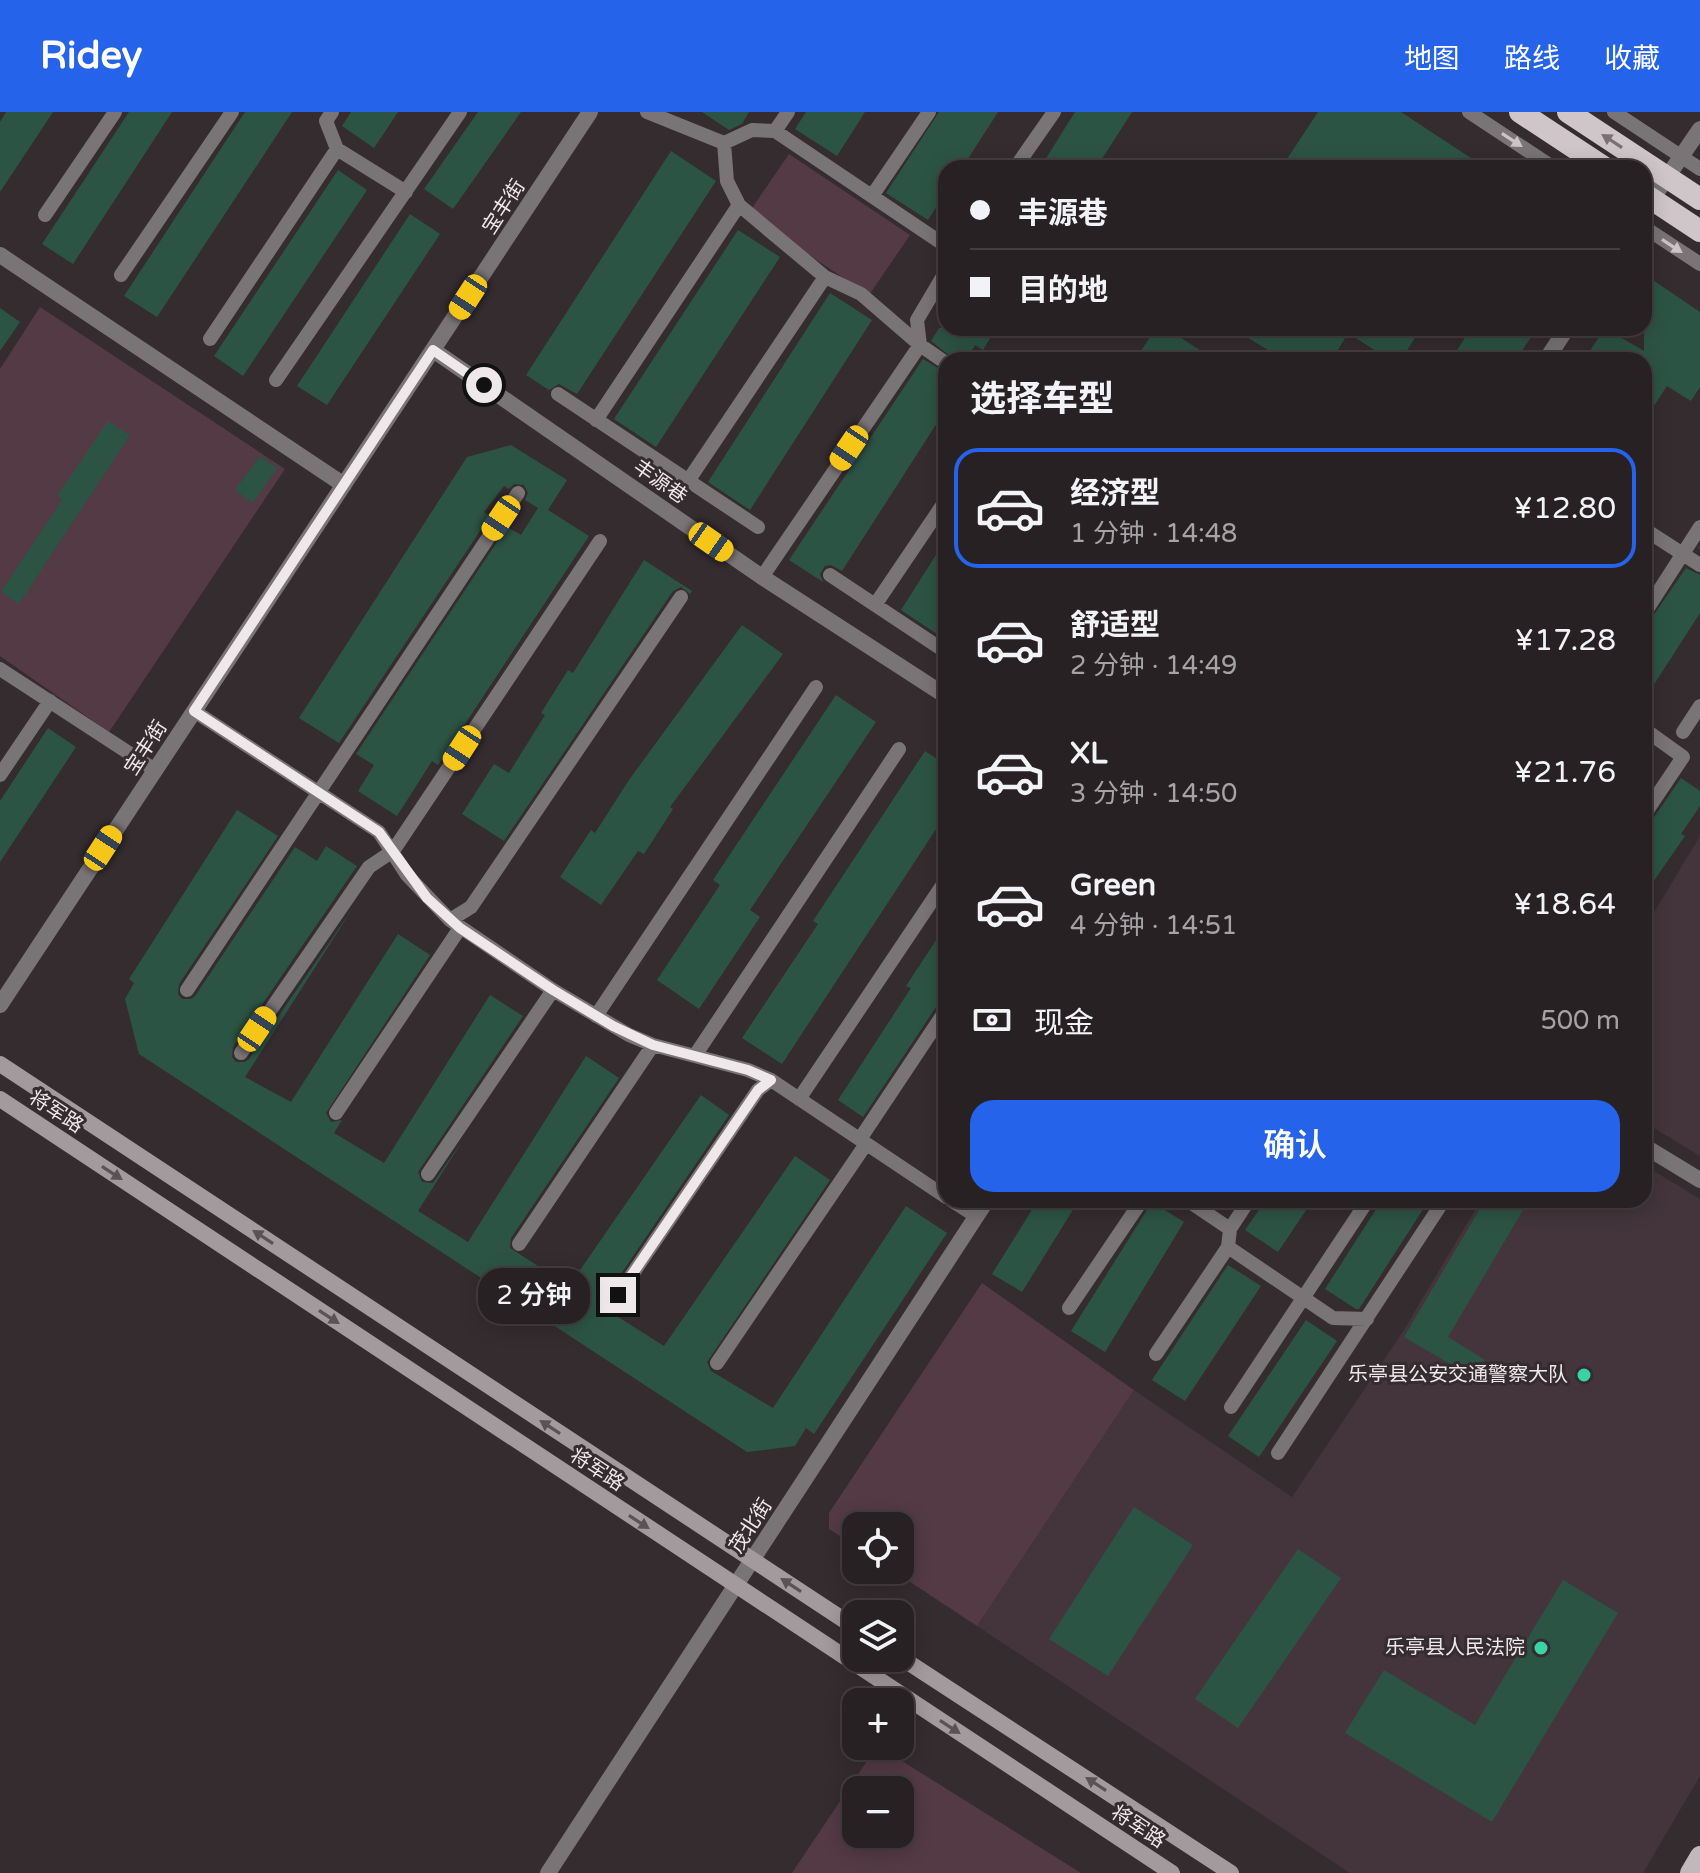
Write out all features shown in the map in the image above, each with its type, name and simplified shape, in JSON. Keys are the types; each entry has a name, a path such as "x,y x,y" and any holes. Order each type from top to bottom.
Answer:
{"highway":[{"path":"1520,112 1593,160"},
{"path":"1568,112 1641,160"},
{"path":"1652,167 1700,199"},
{"path":"1652,204 1700,231"}],"main road":[{"name":"将军路","path":"0,1064 842,1619"},
{"name":"将军路","path":"0,1099 1172,1873"},
{"name":"将军路","path":"914,1666 1231,1873"},
{"path":"1690,1873 1700,1856"}],"street":[{"path":"45,215 115,112"},
{"path":"121,275 232,112"},
{"path":"276,380 460,112"},
{"name":"宝丰街","path":"0,1005 590,112"},
{"path":"647,112 724,143 752,130 775,131 938,241"},
{"path":"775,131 788,112"},
{"path":"872,196 929,112"},
{"path":"1021,160 1054,112"},
{"path":"1469,112 1542,160"},
{"path":"1614,112 1700,169"},
{"path":"326,115 337,149 406,192"},
{"path":"1652,195 1700,129"},
{"path":"724,143 727,181 739,205 825,277 861,294 938,357"},
{"path":"210,339 337,149"},
{"path":"596,420 739,205"},
{"path":"1652,232 1700,264"},
{"path":"0,255 344,485"},
{"path":"688,481 825,277"},
{"path":"762,577 920,345 917,320 938,285"},
{"name":"丰源巷","path":"433,350 762,577 938,691"},
{"path":"558,394 758,527"},
{"path":"187,990 518,493"},
{"path":"875,605 938,512"},
{"path":"1652,601 1700,527"},
{"path":"1652,534 1700,565"},
{"path":"241,1053 369,867 393,851 600,541"},
{"path":"830,575 938,647"},
{"path":"336,1113 455,924 471,907 681,597"},
{"path":"0,669 155,770"},
{"path":"596,1016 816,687"},
{"path":"0,775 50,701"},
{"path":"1683,732 1700,706"},
{"path":"194,711 379,832 427,898 455,924 553,990 653,1045 696,1054 771,1080 938,1192"},
{"path":"1652,735 1683,757 1652,803"},
{"path":"696,1054 899,749"},
{"path":"799,1099 938,892"},
{"path":"428,1174 553,990"},
{"path":"717,1363 938,1023"},
{"path":"519,1244 653,1045"},
{"path":"618,1295 758,1090 771,1080"},
{"path":"1652,1151 1700,1180"},
{"path":"964,1208 976,1216"},
{"name":"茂北街","path":"548,1873 982,1208"},
{"path":"1069,1308 1137,1208"},
{"path":"1199,1208 1230,1229"},
{"path":"1156,1354 1228,1247 1230,1229 1244,1208"},
{"path":"1231,1407 1363,1208"},
{"path":"1278,1453 1439,1208"},
{"path":"1228,1247 1333,1318 1367,1319"}],"shaded area":[{"path":"789,154 910,235 869,295 748,214"},
{"path":"40,307 285,469 109,732 0,656 0,369"},
{"path":"1700,836 1700,1156 1652,1127 1652,916"},
{"path":"1652,1170 1700,1199 1700,1776 1643,1873 1350,1873 977,1626 1134,1390 1292,1497 1402,1333 1476,1208 1652,1208"},
{"path":"982,1283 1134,1390 977,1626 913,1584 914,1512 842,1512 842,1537 829,1529 829,1513"},
{"path":"868,1760 900,1760 1081,1873 792,1873 842,1798 842,1848 914,1848 914,1776 857,1776"}],"building":[{"path":"6,112 53,112 0,192 0,122"},
{"path":"129,112 172,112 73,264 42,244"},
{"path":"245,112 292,112 157,317 124,296"},
{"path":"351,112 398,112 374,148 342,126"},
{"path":"478,112 521,112 453,209 424,189"},
{"path":"702,112 749,112 742,124 729,130"},
{"path":"806,112 865,112 837,156 795,129"},
{"path":"939,112 998,112 967,160 938,160 938,204 928,220 886,193"},
{"path":"1075,112 1132,112 1101,160 1045,160"},
{"path":"1318,112 1401,112 1474,160 1408,158 1286,160"},
{"path":"671,151 716,181 577,394 559,384 549,390 526,375"},
{"path":"338,170 367,190 243,376 214,356"},
{"path":"410,214 440,234 327,405 297,386"},
{"path":"738,230 780,257 656,447 614,419"},
{"path":"1652,279 1700,312 1700,387 1691,401 1667,386 1652,409 1652,352 1589,352 1600,336 1619,336 1644,351 1644,336 1652,336"},
{"path":"830,293 872,320 750,510 708,482"},
{"path":"0,308 20,322 0,351"},
{"path":"938,330 938,336 991,336 983,350 975,345 971,352 945,352 931,341"},
{"path":"1151,336 1178,336 1203,352 1140,352"},
{"path":"1245,336 1346,336 1337,352 1271,352"},
{"path":"1353,336 1416,336 1406,352 1378,352"},
{"path":"1466,336 1532,336 1521,352 1456,352"},
{"path":"923,359 938,368 938,421 842,571 831,565 825,566 820,574 823,582 789,560"},
{"path":"108,421 130,435 19,604 1,592 62,500 57,496"},
{"path":"511,445 567,480 548,510 589,536 438,765 432,761 397,816 358,791 374,765 356,754 507,527 521,535 538,508 525,500 528,493 524,485 514,484 509,489 504,486 484,512 490,516 339,743 299,718 467,457"},
{"path":"260,456 277,468 253,503 235,490"},
{"path":"938,552 938,635 901,610"},
{"path":"644,560 692,591 690,594 681,587 673,591 504,841 462,814 494,764 509,773 545,715 541,713 568,670 573,673"},
{"path":"1686,568 1700,575 1700,613 1652,688 1652,617"},
{"path":"742,625 783,654 670,807 673,809 644,854 638,851 601,905 560,877 591,830 595,833 629,780"},
{"path":"836,695 876,722 750,910 760,917 699,1009 657,980 720,885 713,880"},
{"path":"48,728 76,747 0,862 0,801"},
{"path":"925,751 938,760 938,826 782,1064 742,1038 818,924 813,921"},
{"path":"1681,778 1700,791 1700,806 1681,834 1685,836 1652,883 1652,820"},
{"path":"237,810 278,836 179,984 178,994 182,999 195,996 295,847 317,861 326,846 357,866 233,1047 232,1057 236,1062 249,1059 353,908 245,1077 291,1102 398,934 430,955 326,1113 331,1122 342,1120 334,1133 384,1163 490,995 523,1016 418,1172 422,1182 433,1183 463,1140 418,1211 468,1242 586,1056 619,1078 511,1238 510,1248 569,1286 701,1095 729,1115 608,1293 613,1304 624,1303 615,1315 664,1346 795,1156 830,1180 707,1362 711,1371 773,1408 906,1206 947,1233 814,1434 806,1428 795,1446 747,1452 139,1054 125,999 134,983 129,979"},
{"path":"938,937 938,1004 863,1117 838,1100 911,988 906,986"},
{"path":"1033,1208 1074,1208 1022,1292 992,1274"},
{"path":"1148,1208 1162,1208 1184,1222 1105,1352 1071,1331"},
{"path":"1260,1208 1308,1208 1278,1252 1245,1230"},
{"path":"1377,1208 1424,1208 1359,1309 1325,1289"},
{"path":"1480,1208 1524,1208 1448,1337 1485,1360 1474,1378 1404,1337"},
{"path":"1228,1265 1261,1286 1185,1401 1152,1380"},
{"path":"1306,1320 1337,1341 1259,1457 1228,1436"},
{"path":"1134,1507 1193,1545 1108,1676 1049,1639"},
{"path":"1298,1549 1341,1578 1238,1728 1195,1699"},
{"name":"乐亭县人民法院","path":"1563,1580 1618,1613 1492,1822 1345,1733 1384,1670 1475,1725"}],"place":[{"name":"乐亭县公安交通警察大队","path":"1584,1375"},
{"name":"乐亭县人民法院","path":"1541,1648"}],"route":[{"path":"484,385 433,350 194,711 379,832 407,875 460,928 553,990 629,1035 653,1045 696,1054 771,1080 758,1090 618,1295"}]}
